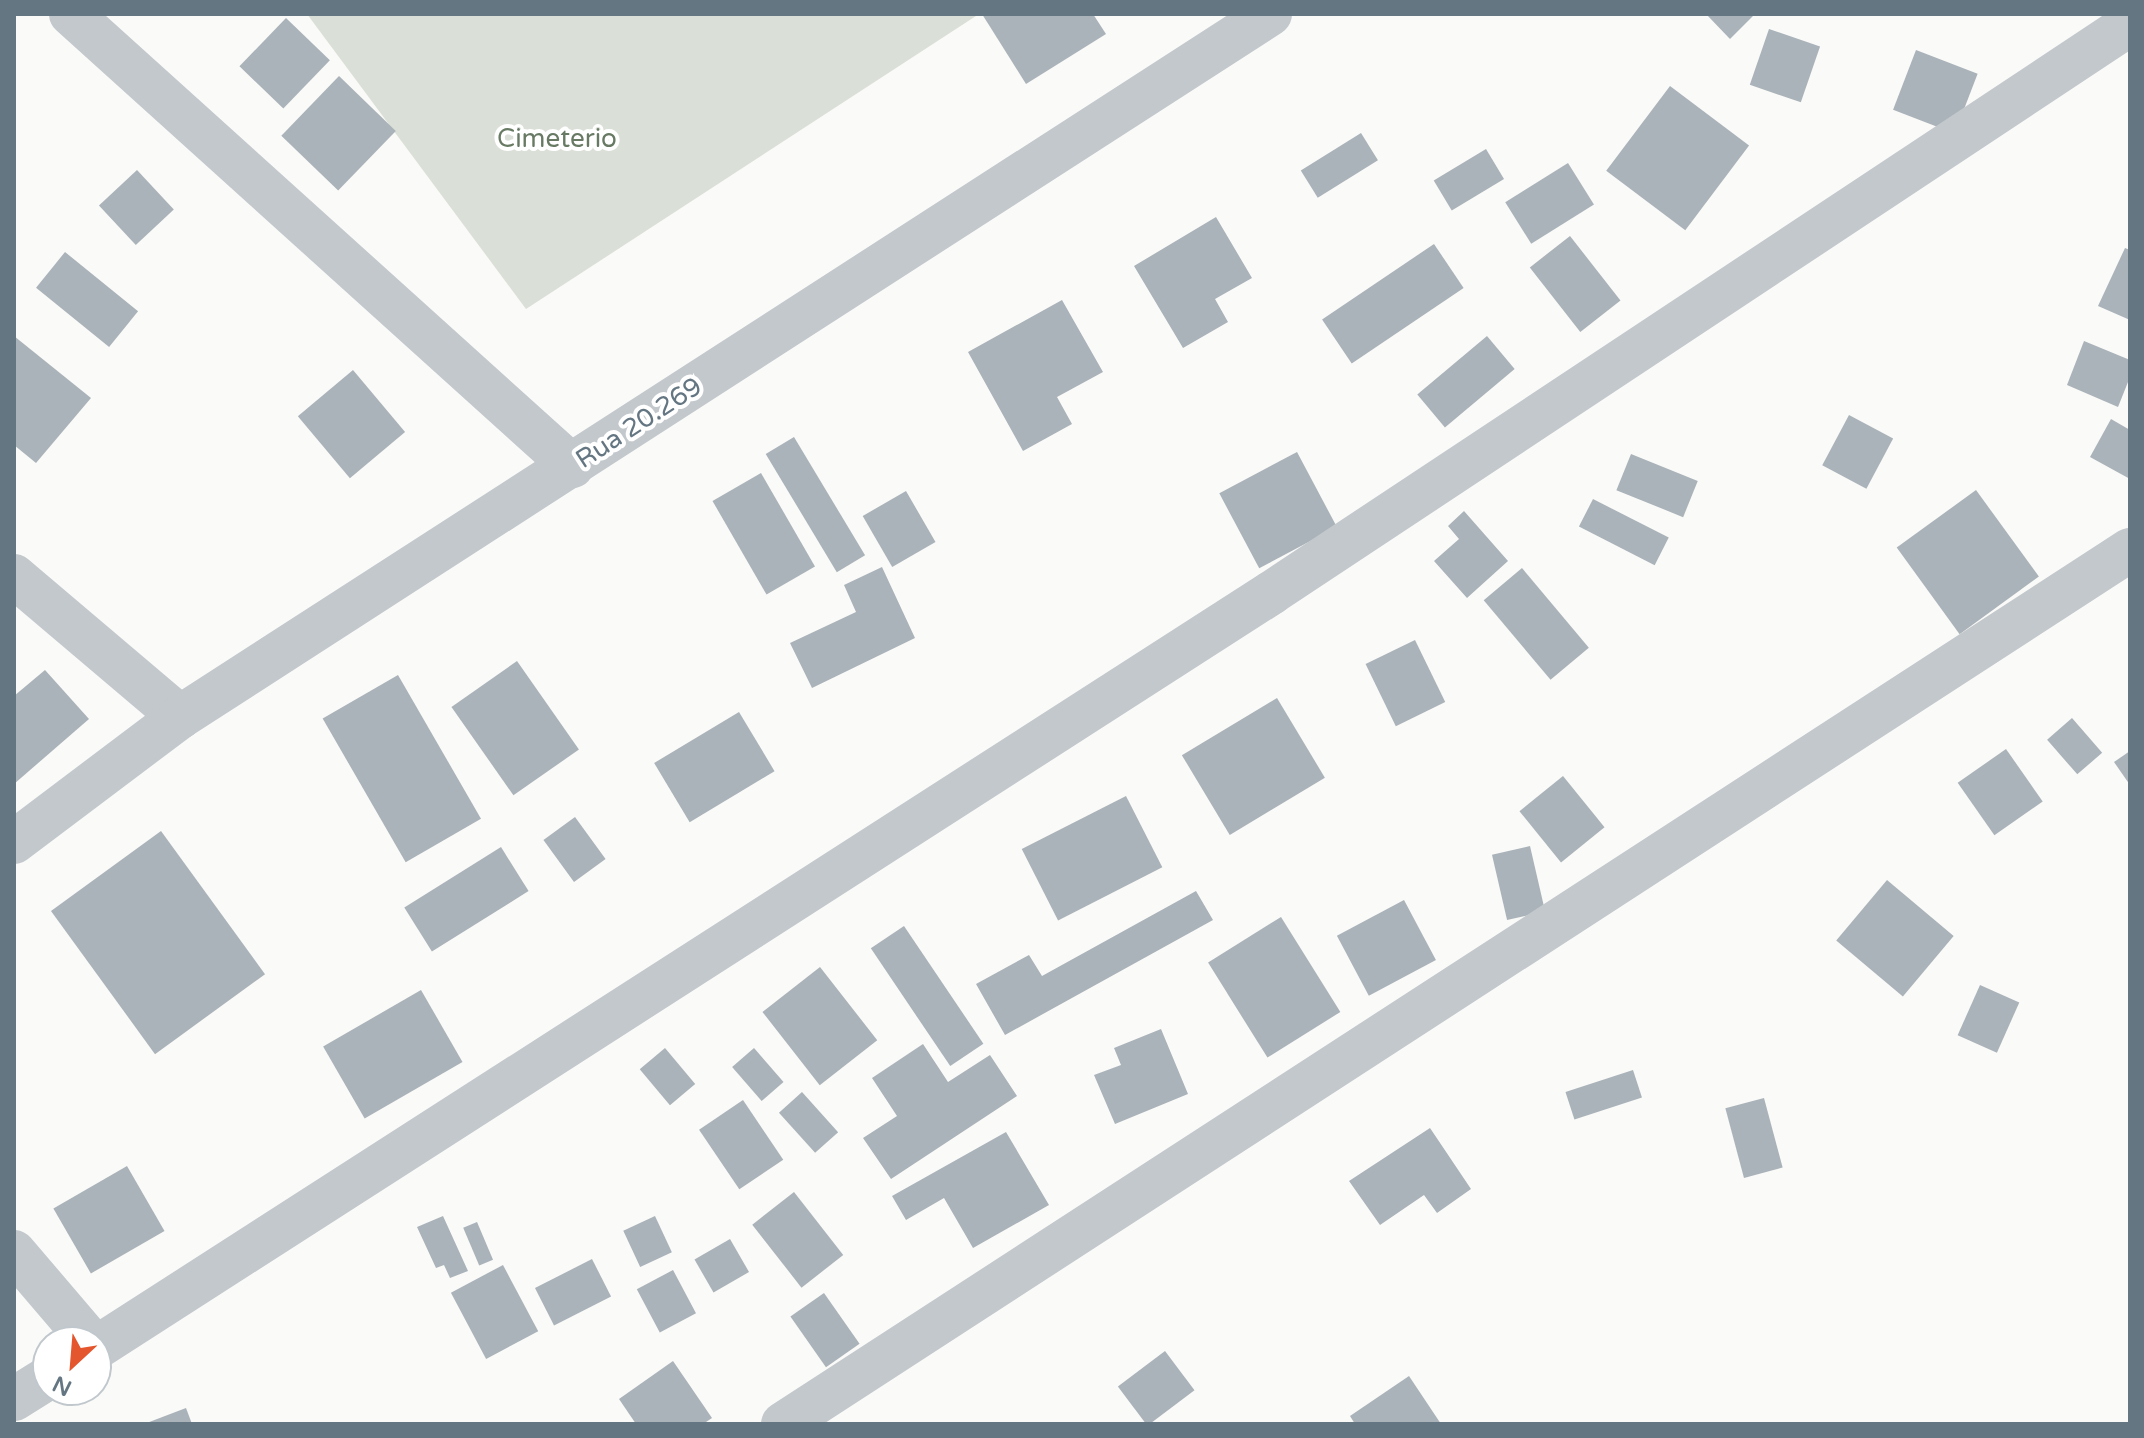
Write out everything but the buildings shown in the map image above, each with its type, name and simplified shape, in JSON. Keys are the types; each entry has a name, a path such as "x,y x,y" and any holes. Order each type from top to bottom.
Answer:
{"street":[{"path":"71,14 572,466"},
{"name":"Rua 20.269","path":"14,842 180,717 1270,14"},
{"path":"112,1338 1271,593 2130,24"},
{"path":"783,1424 2130,550"},
{"path":"14,576 180,717"},
{"path":"14,1252 77,1326"},
{"path":"14,1399 32,1388"}],"green space":[{"name":"Cimeterio","path":"307,14 979,14 526,309"}]}
